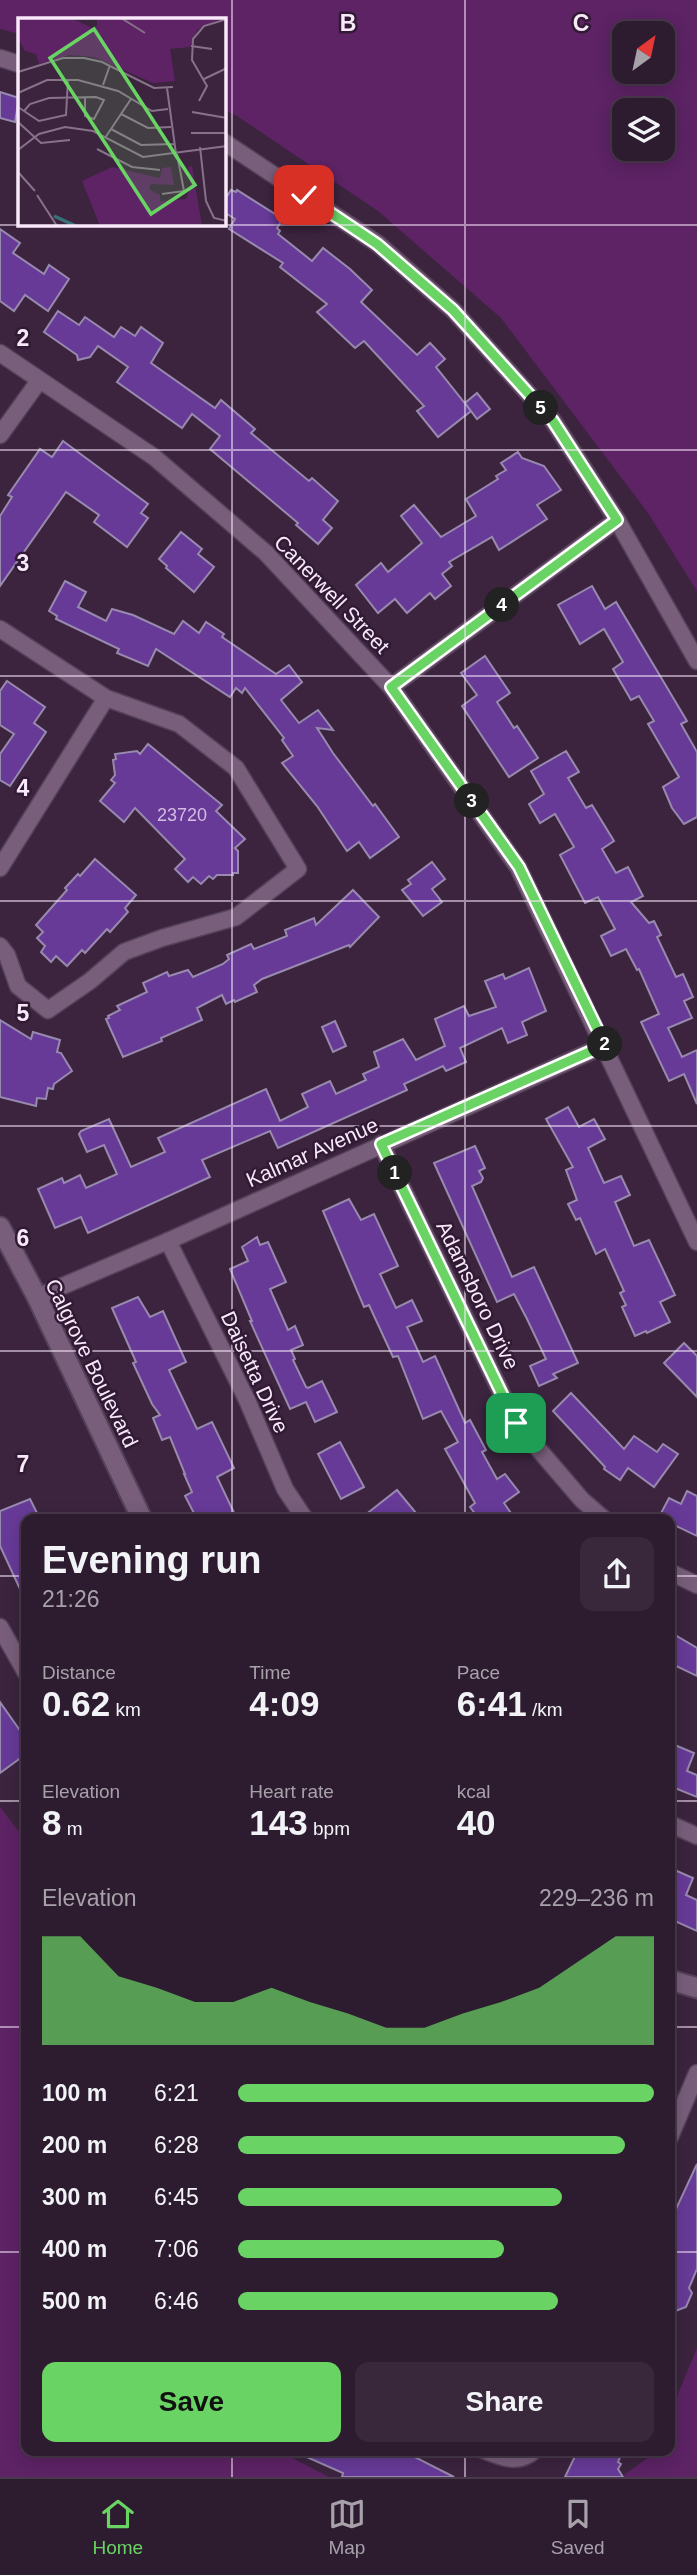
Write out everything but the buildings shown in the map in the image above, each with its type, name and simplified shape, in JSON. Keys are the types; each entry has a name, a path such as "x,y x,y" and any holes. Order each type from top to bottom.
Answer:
{"street":[{"path":"0,58 18,64"},
{"path":"226,143 377,244 453,310 553,421 617,520 697,661"},
{"name":"Canerwell Street","path":"0,353 154,457 266,554 391,687 519,867 697,1241"},
{"path":"0,435 39,381"},
{"path":"391,687 617,520"},
{"path":"0,629 106,698 179,724 236,768 298,869 236,917 124,952 90,981 48,1010 18,986 7,955 0,946"},
{"path":"0,868 106,698"},
{"name":"Kalmar Avenue","path":"37,1297 605,1045"},
{"name":"Adamsboro Drive","path":"381,1144 516,1423 582,1500 598,1514"},
{"name":"Calgrove Boulevard","path":"0,1227 37,1297 140,1514"},
{"name":"Daisetta Drive","path":"168,1241 247,1400 285,1489 302,1514"},
{"path":"675,1574 697,1585"},
{"path":"0,1627 21,1663"},
{"path":"675,1826 697,1836"},
{"path":"675,1981 697,1988"},
{"path":"675,2125 697,2073"},
{"path":"500,2456 519,2460 529,2456"}],"shaded area":[{"path":"0,0 697,0 697,591 648,513 501,318 378,211 226,111 226,18 18,18 18,34 0,29"},
{"path":"0,1807 21,1834 21,2456 289,2456 329,2477 0,2477"},
{"path":"697,2348 697,2477 621,2477 650,2456 675,2456 675,2401"}],"route":[{"path":"304,195 377,244 453,310 553,421 617,520 391,687 519,867 605,1045 381,1144 516,1423"}]}
